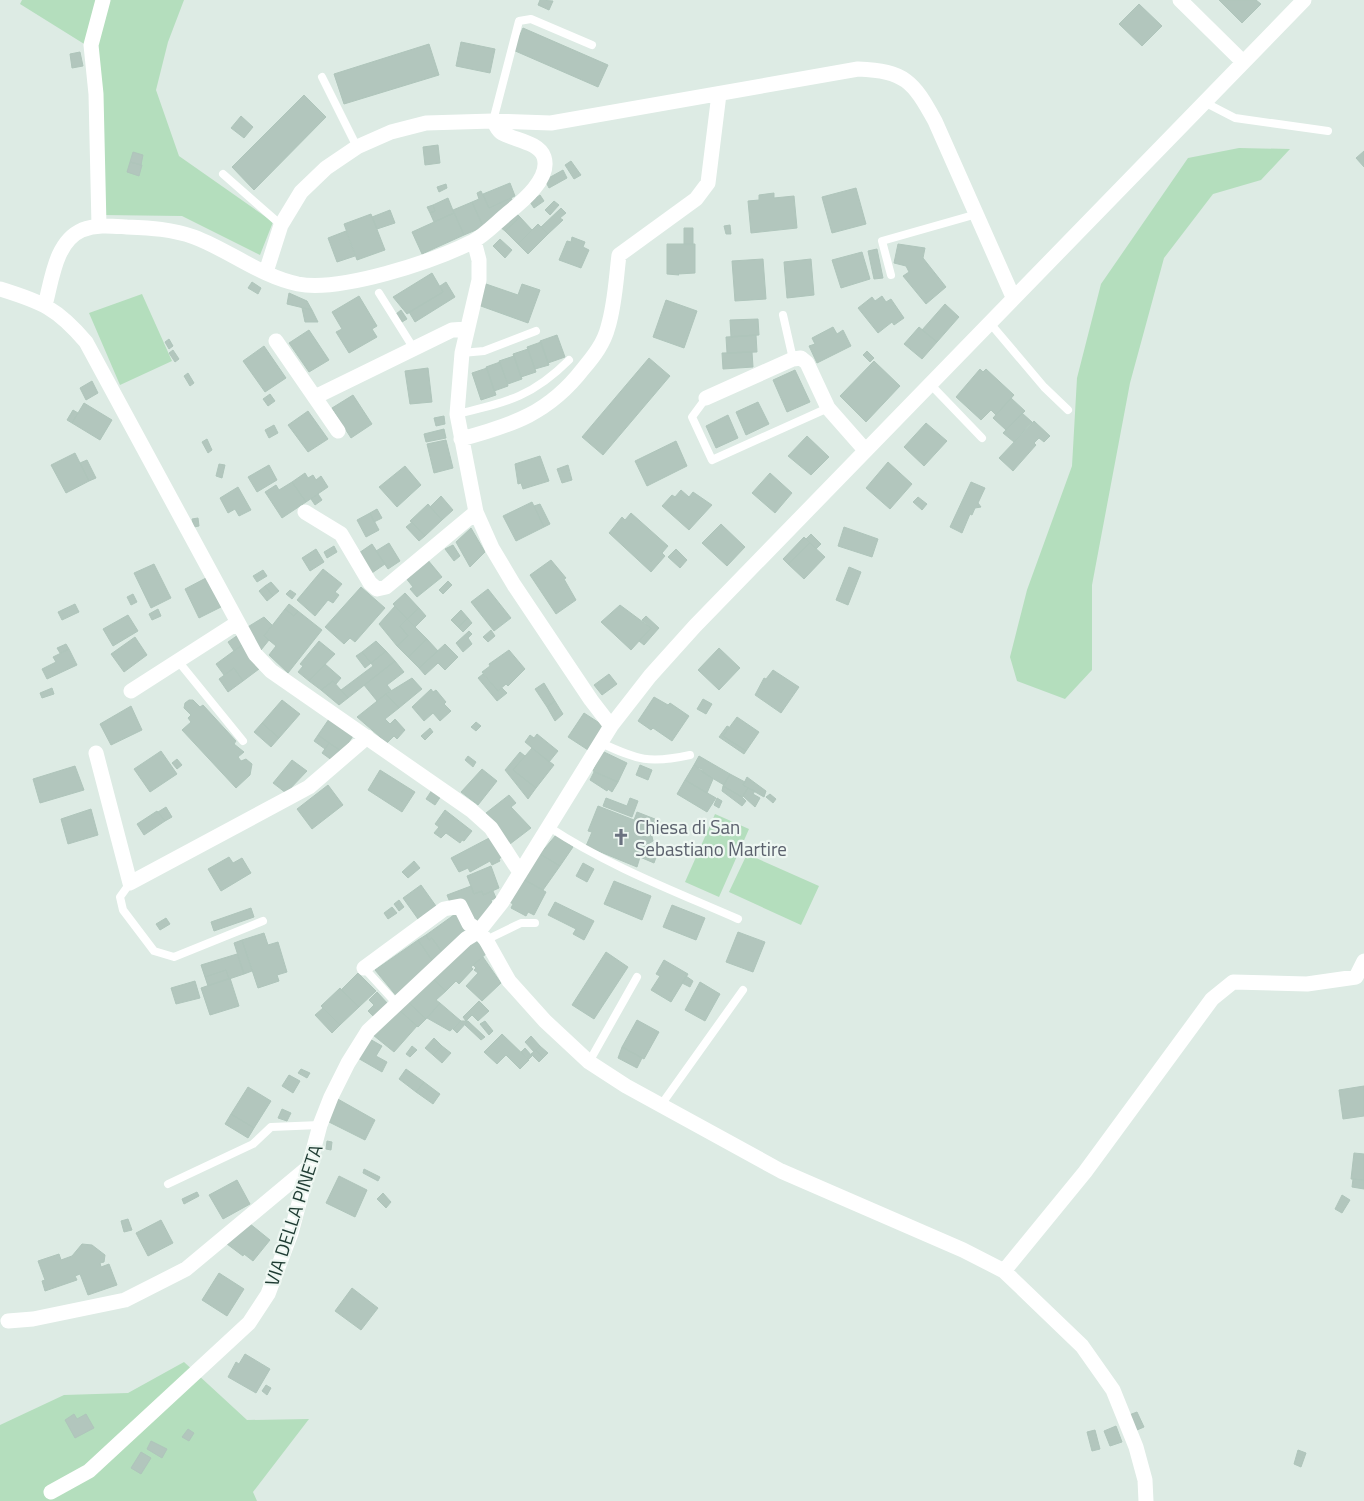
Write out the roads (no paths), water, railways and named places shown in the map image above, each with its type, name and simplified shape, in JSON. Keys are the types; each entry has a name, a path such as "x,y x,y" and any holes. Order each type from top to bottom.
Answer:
{"street":[{"path":"99,226 96,94 91,45 103,0"},
{"path":"1180,0 1243,62"},
{"name":"VIA DELLA PINETA","path":"51,1492 89,1471 249,1323 268,1294 291,1233 311,1165 320,1125 331,1097 368,1031 466,939 482,936 519,871 550,827 611,726 650,676 695,626 1013,297 1304,0"},
{"path":"266,272 281,225 301,192 326,168 357,147 391,132 426,123 494,121 550,123 858,70 885,70 906,80 922,98 935,120 1013,297"},
{"path":"461,439 508,426 536,414 568,389 598,350 608,327 619,256 696,200 708,183 719,94"},
{"path":"45,305 58,257 67,241 81,230 99,226 164,228 195,238 266,272 296,284 315,286 370,277 406,267 474,241 513,209 542,177 546,165 544,154 535,146 501,132 494,121"},
{"path":"474,241 479,260 479,280 466,329 462,353 457,414 476,512 492,548 514,585 611,726"},
{"path":"0,289 45,305 67,320 86,342 237,623 255,654 270,671 471,810 491,828 519,871"},
{"path":"315,398 452,330 466,329"},
{"path":"276,341 338,431"},
{"path":"706,398 793,359 801,358 808,363 828,408 865,450"},
{"path":"305,512 341,534 370,583 377,589 386,586 476,512"},
{"path":"131,691 237,623"},
{"path":"96,752 130,883 309,787 366,737"},
{"path":"364,968 444,909 460,906 469,924 482,936 510,981 546,1021 589,1062 661,1105 781,1171 963,1250 1004,1271 1082,1346 1113,1390 1136,1447 1145,1480 1146,1501"},
{"path":"1004,1271 1085,1172 1212,999 1232,982 1307,984 1356,977 1364,961"},
{"path":"8,1320 32,1319 125,1300 186,1268 311,1165"}],"lane":[{"path":"494,121 519,21 531,19 592,45"},
{"path":"322,77 357,147"},
{"path":"1204,102 1236,118 1328,131"},
{"path":"223,174 281,225"},
{"path":"891,275 882,240 977,214"},
{"path":"379,293 414,349"},
{"path":"783,315 793,359"},
{"path":"989,322 1044,387 1068,410"},
{"path":"462,353 484,351 536,331"},
{"path":"457,414 498,404 526,393 548,380 569,360"},
{"path":"930,384 982,438"},
{"path":"706,398 692,417 712,460 828,408"},
{"path":"178,661 243,741"},
{"path":"601,743 634,758 652,761 668,760 690,755"},
{"path":"550,827 583,849 618,867 738,919"},
{"path":"130,883 120,898 124,910 154,951 174,957 263,921"},
{"path":"482,936 521,923 535,923"},
{"path":"364,968 397,1004"},
{"path":"589,1062 637,978"},
{"path":"661,1105 743,990"},
{"path":"168,1184 253,1144 271,1127 320,1125"}],"place":[{"name":"Chiesa di San Sebastiano Martire","path":"621,837"}]}
